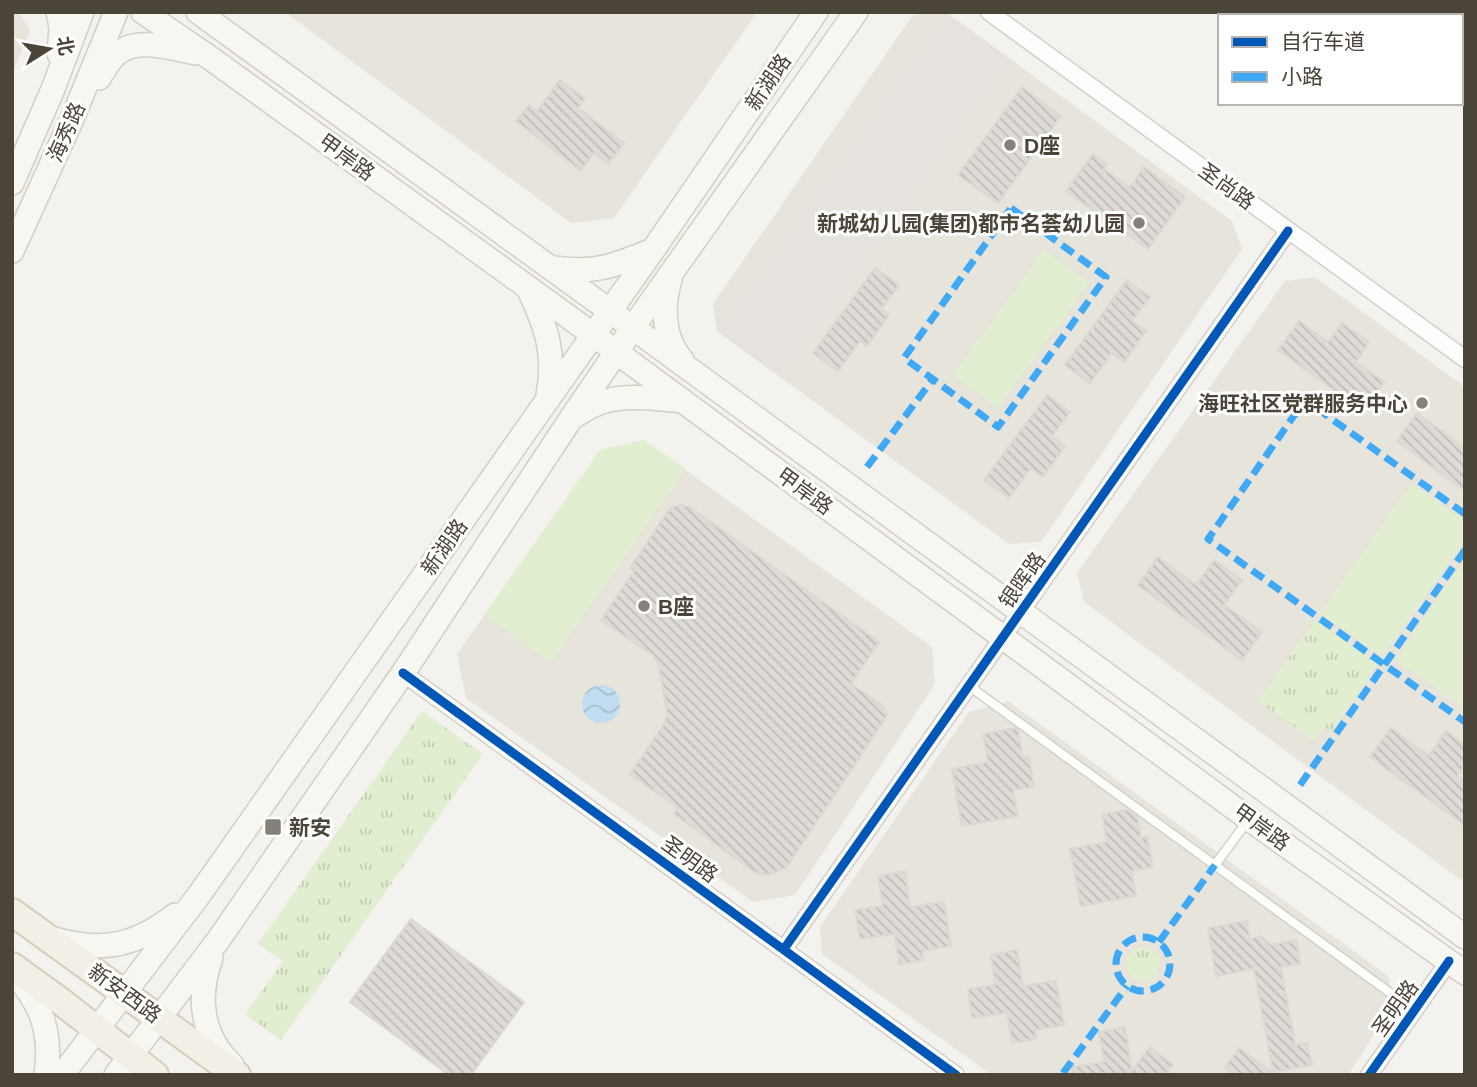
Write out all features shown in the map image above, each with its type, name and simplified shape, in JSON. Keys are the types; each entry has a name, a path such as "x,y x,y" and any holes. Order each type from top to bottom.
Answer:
{"main road":[{"path":"53,89 61,43 58,12"},
{"name":"海秀路","path":"12,183 53,89 82,12"},
{"name":"海秀路","path":"12,251 72,119 116,12"},
{"name":"甲岸路","path":"143,12 617,352 1249,819 1457,967"},
{"name":"甲岸路","path":"198,12 1465,937"},
{"path":"207,12 223,29"},
{"name":"新湖路","path":"62,1075 199,895 653,250 816,12"},
{"name":"新湖路","path":"123,1065 219,939 404,673 572,417 673,270 856,12"},
{"path":"72,119 109,62 125,49 156,45 205,55"},
{"path":"733,134 730,148 736,156 745,159 757,152"},
{"path":"433,219 444,220 453,214 454,201 448,192"},
{"path":"551,268 597,270 653,250"},
{"path":"673,270 667,290 667,325 678,357 691,370"},
{"path":"528,288 550,344 552,362 548,399"},
{"path":"572,417 604,401 619,398 684,401"},
{"path":"47,937 78,945 122,944 157,929 199,895"},
{"name":"新安西路","path":"12,912 239,1075"},
{"path":"219,939 205,978 203,1012 214,1043 239,1075"},
{"path":"12,968 32,996 46,1027 46,1075"},
{"name":"新安西路","path":"12,968 97,1029 123,1065 155,1075"}],"street":[{"name":"圣尚路","path":"989,12 1465,359"},
{"name":"银晖路","path":"784,949 1289,231"},
{"name":"圣明路","path":"404,673 956,1075"},
{"name":"圣明路","path":"1369,1075 1415,1011 1457,967"}],"lane":[{"path":"969,686 1415,1011"},
{"path":"1215,865 1249,819"}],"shaded area":[{"path":"12,12 19,12 30,31 12,74"},
{"path":"285,12 757,12 614,218 571,223"},
{"path":"945,12 1011,60 783,379 717,331"},
{"path":"946,12 1232,221 1242,249 1041,542 1009,544 717,331 713,304 913,15"},
{"path":"1315,277 1465,387 1465,879 1461,880 1084,602 1077,573 1285,281"},
{"path":"644,440 932,647 935,684 795,895 753,902 466,698 457,654 600,450"},
{"path":"1008,701 1388,976 1395,1002 1348,1075 992,1075 822,954 820,927 969,712"}],"green space":[{"path":"1044,250 1089,283 998,408 953,375"},
{"path":"644,440 686,469 551,662 484,615 600,450"},
{"path":"1411,484 1465,521 1465,540 1382,657 1320,613"},
{"path":"1465,560 1465,645 1462,648 1465,650 1465,708 1395,660"},
{"path":"1315,620 1378,664 1331,731 1325,727 1314,741 1258,701"},
{"path":"422,711 483,754 281,1040 245,1014 283,961 258,944"},
{"path":"1143,947 1155,952 1160,964 1155,976 1143,981 1131,976 1126,964 1131,952"}],"water":[{"path":"601,685 614,691 620,704 614,717 601,723 588,717 582,704 588,691"}],"building":[{"path":"560,80 585,99 578,108 624,143 608,164 594,153 581,171 516,121 529,105 537,111"},
{"name":"D座","path":"1022,87 1061,116 998,203 958,175"},
{"name":"新城幼儿园(集团)都市名荟幼儿园","path":"1093,154 1107,164 1104,169 1130,187 1144,167 1185,197 1148,249 1066,191"},
{"path":"875,268 899,285 881,309 889,315 867,346 860,341 838,371 813,353"},
{"path":"1127,280 1150,297 1132,321 1146,331 1124,362 1112,353 1090,383 1065,365"},
{"path":"1299,321 1328,342 1342,323 1369,342 1356,362 1384,382 1363,411 1278,350"},
{"path":"1047,395 1070,412 1052,436 1065,446 1043,477 1031,468 1009,498 984,480"},
{"path":"1417,413 1465,448 1465,491 1397,441"},
{"path":"679,505 691,508 879,642 851,684 883,706 887,714 885,719 786,868 771,874 762,875 753,871 674,814 678,808 630,774 664,724 667,713 659,666 654,656 601,620 634,571 630,568 668,511"},
{"path":"1158,557 1196,585 1214,560 1242,580 1224,605 1262,632 1242,660 1138,585"},
{"path":"1016,728 1023,758 1029,757 1034,787 1013,790 1018,816 962,826 952,769 988,762 983,734"},
{"path":"1391,728 1429,756 1446,731 1465,745 1465,765 1457,776 1465,782 1465,825 1370,757"},
{"path":"1128,810 1137,817 1141,838 1147,837 1153,867 1131,871 1136,896 1081,906 1070,849 1107,842 1102,814"},
{"path":"905,871 910,907 944,902 951,946 922,951 924,960 899,964 895,934 860,939 855,910 883,906 878,876"},
{"path":"411,919 524,1002 471,1075 449,1075 350,1002"},
{"path":"1247,921 1250,939 1261,936 1271,945 1296,940 1300,964 1281,967 1295,1045 1307,1043 1312,1065 1273,1072 1254,969 1216,976 1208,928"},
{"path":"1017,950 1023,986 1056,981 1064,1025 1035,1030 1036,1039 1012,1043 1007,1013 972,1018 968,989 995,985 991,955"},
{"path":"1125,1027 1132,1071 1150,1047 1173,1065 1166,1075 1072,1075 1071,1067 1104,1062 1099,1032"},
{"path":"1239,1048 1276,1075 1234,1075 1225,1068"}],"marked path":[{"path":"1011,208 1106,277 998,427 904,358 1011,208"},
{"path":"867,467 933,379"},
{"path":"1465,514 1305,400 1208,539 1465,722"},
{"path":"1300,785 1465,550"},
{"path":"1159,942 1215,865"},
{"path":"1143,937 1162,945 1170,964 1162,983 1143,991 1124,983 1116,964 1124,945 1143,937"},
{"path":"1063,1073 1127,986"}],"cycle path":[{"path":"784,949 1288,231"},
{"path":"403,673 956,1075"},
{"path":"1369,1075 1449,961"}],"place":[{"name":"D座","path":"1010,145"},
{"name":"新城幼儿园(集团)都市名荟幼儿园","path":"1139,223"},
{"name":"海旺社区党群服务中心","path":"1422,403"},
{"name":"B座","path":"644,606"},
{"name":"新安","path":"273,827"}]}
